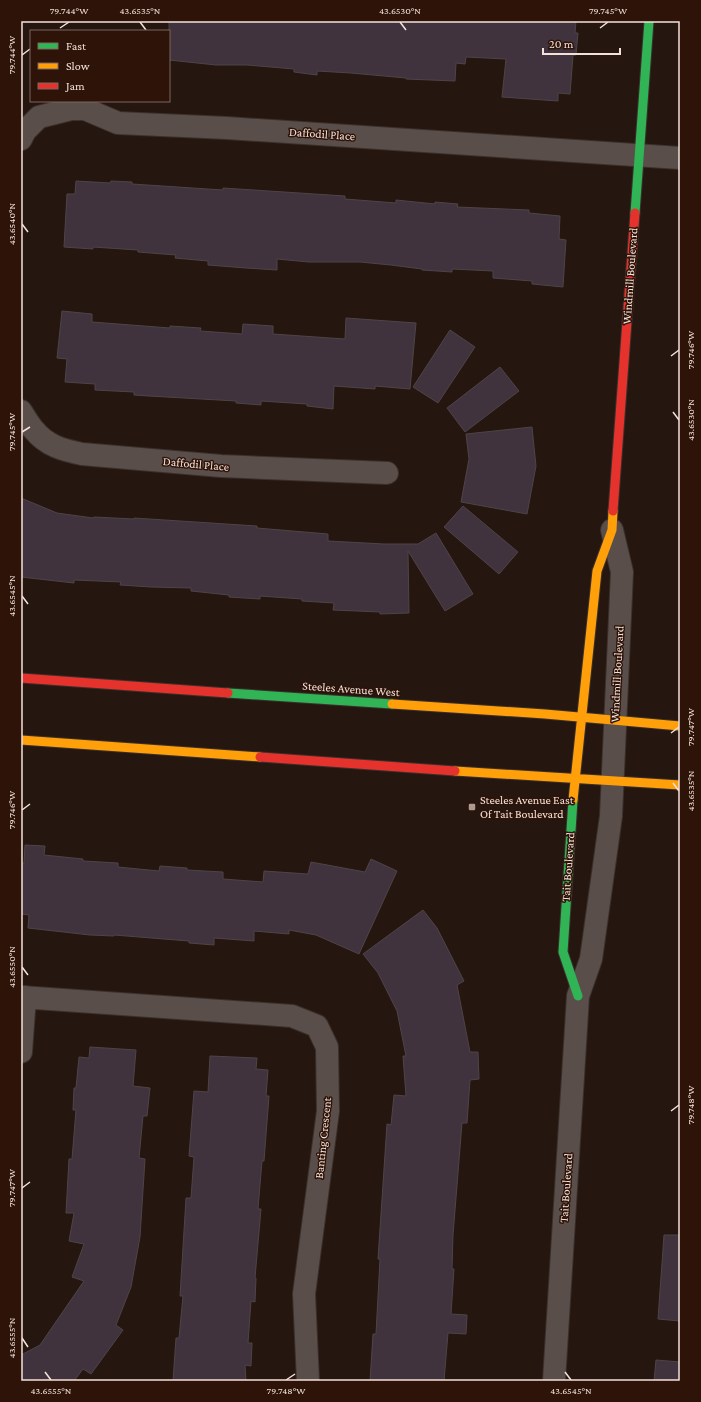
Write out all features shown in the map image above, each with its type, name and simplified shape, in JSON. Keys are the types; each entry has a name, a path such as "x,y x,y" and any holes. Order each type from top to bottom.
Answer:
{"main road":[{"name":"Windmill Boulevard","path":"576,759 597,571 612,530 649,21"},
{"name":"Steeles Avenue West","path":"21,678 105,685 545,714 680,726"},
{"path":"21,740 680,785"},
{"name":"Tait Boulevard","path":"576,759 563,952 578,996"}],"street":[{"name":"Daffodil Place","path":"21,140 25,131 39,117 71,109 85,109 118,123 227,128 680,158"},
{"name":"Daffodil Place","path":"21,412 34,430 46,441 61,449 82,454 220,466 387,473"},
{"name":"Windmill Boulevard","path":"610,819 622,572 612,530"},
{"name":"Tait Boulevard","path":"554,1381 578,996 591,959 610,819"},
{"path":"21,1052 23,997"},
{"name":"Banting Crescent","path":"23,997 292,1016 317,1026 327,1047 328,1111 304,1294 308,1381"}],"building":[{"path":"169,21 576,21 575,33 578,33 576,55 573,55 570,94 558,93 558,101 502,97 506,59 466,57 465,64 456,63 455,81 406,79 317,71 317,75 294,72 294,69 247,65 216,65 170,60"},
{"path":"76,181 110,183 111,181 132,182 132,184 223,190 223,188 345,196 345,199 396,203 396,200 435,204 435,202 458,204 457,207 529,210 529,213 560,216 559,239 566,240 563,287 532,284 532,281 493,278 493,271 452,269 452,272 422,270 360,262 309,262 277,259 277,270 208,265 208,261 175,258 176,255 138,252 138,250 64,247 67,194 75,194"},
{"path":"62,311 92,314 92,322 170,328 170,326 201,328 200,331 242,334 243,324 273,326 273,334 345,339 346,318 416,323 410,389 375,386 375,389 334,386 333,409 307,406 307,404 261,401 261,405 236,403 236,401 134,395 134,392 95,390 95,384 65,382 67,359 57,358"},
{"path":"450,330 475,347 438,403 413,387"},
{"path":"500,367 519,391 465,432 447,408"},
{"path":"532,427 536,466 527,514 461,502 469,459 466,434"},
{"path":"21,498 57,513 93,518 134,518 257,526 257,528 328,534 328,541 418,544 436,533 473,594 445,611 408,551 409,613 380,614 380,612 333,610 334,603 260,596 260,599 229,597 229,595 191,591 191,588 120,585 121,582 74,580 74,583 21,577"},
{"path":"463,506 518,552 499,574 444,527"},
{"path":"25,845 45,846 44,855 83,859 83,861 118,863 118,867 159,871 160,866 187,868 187,870 223,872 223,879 263,882 264,871 308,874 311,862 365,872 371,859 397,871 359,954 316,935 289,930 289,934 254,931 254,941 214,938 214,945 189,943 189,941 114,935 90,935 28,928 29,915 21,914 21,863 24,863"},
{"path":"423,910 437,928 464,981 457,985 470,1052 478,1052 479,1079 470,1080 467,1123 462,1123 453,1235 452,1269 454,1269 451,1314 467,1315 466,1334 448,1333 444,1381 370,1381 373,1334 376,1334 380,1259 378,1259 387,1124 391,1125 394,1095 406,1096 403,1056 406,1056 397,1011 378,973 363,954"},
{"path":"90,1047 136,1050 133,1086 150,1088 147,1116 143,1116 139,1158 145,1159 140,1237 131,1287 116,1325 123,1330 91,1374 83,1369 74,1381 21,1381 21,1355 40,1345 84,1281 72,1277 84,1244 69,1241 74,1213 66,1213 69,1159 72,1159 76,1110 73,1110 74,1088 76,1088 79,1057 89,1058"},
{"path":"210,1056 257,1058 256,1069 268,1070 266,1096 269,1096 264,1161 262,1161 258,1209 261,1209 255,1278 255,1302 251,1301 248,1343 252,1343 251,1366 245,1365 246,1381 173,1381 176,1338 179,1338 183,1296 180,1296 186,1198 191,1198 194,1157 189,1156 194,1091 208,1092"},
{"path":"664,1235 680,1235 680,1321 658,1319"},
{"path":"656,1360 680,1362 680,1381 654,1381"}],"traffic: fast":[{"path":"635,213 649,21"},
{"path":"228,693 392,704"},
{"path":"573,800 563,952 578,996"}],"traffic: slow":[{"path":"573,800 597,571 612,530 613,511"},
{"path":"392,704 545,714 680,726"},
{"path":"21,740 260,757"},
{"path":"455,771 680,785"}],"traffic: jam":[{"path":"613,511 635,213"},
{"path":"21,678 228,693"},
{"path":"260,757 455,771"}],"place":[{"name":"Steeles Avenue East Of Tait Boulevard","path":"472,807"}]}
